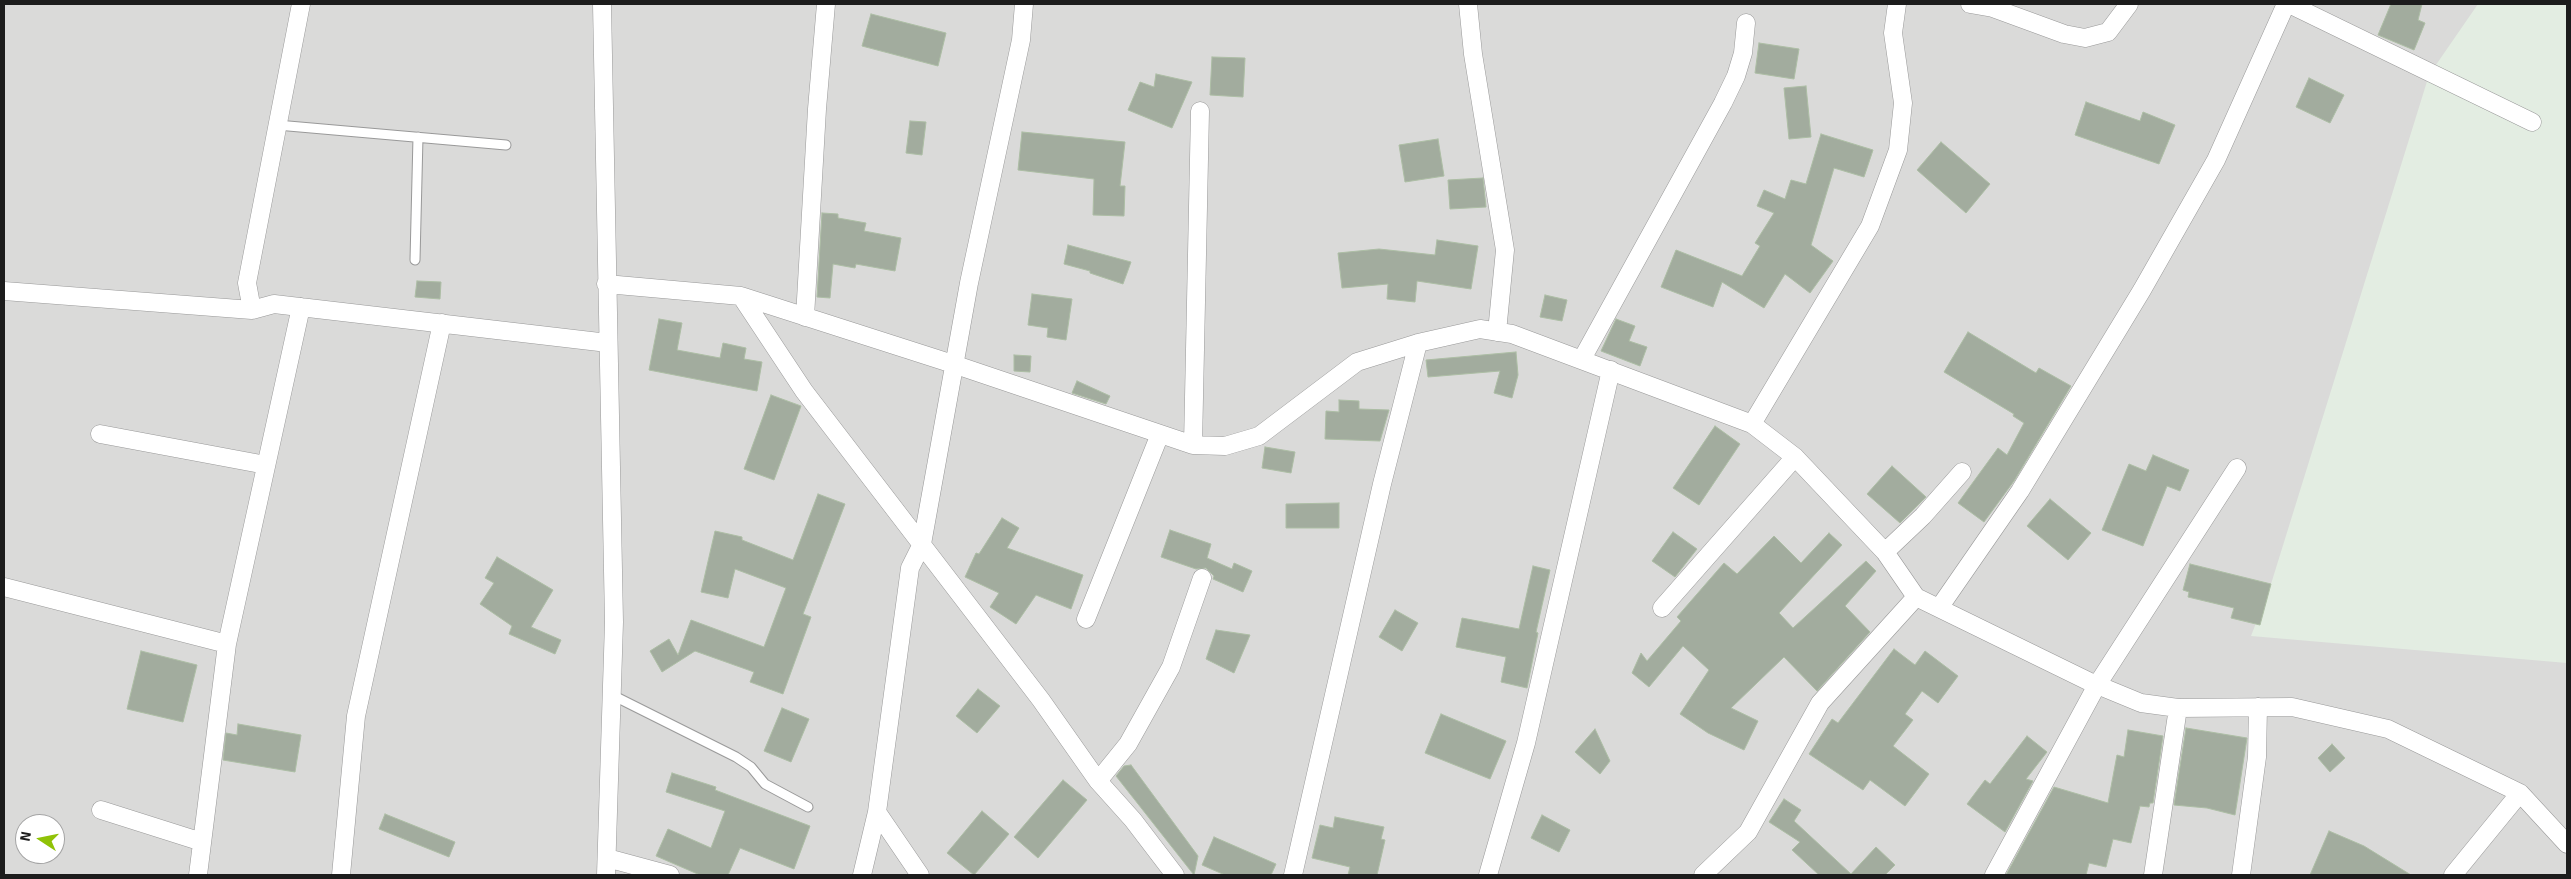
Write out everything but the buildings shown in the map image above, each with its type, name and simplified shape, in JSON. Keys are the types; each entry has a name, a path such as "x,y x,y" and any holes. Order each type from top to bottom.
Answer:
{"street":[{"path":"252,310 247,283 301,4"},
{"path":"602,4 614,622 607,867 670,875"},
{"path":"805,317 817,109 826,4"},
{"path":"862,875 877,812 910,568 922,544 953,364 998,138 1021,40 1024,4"},
{"path":"1468,4 1473,54 1505,250 1497,332"},
{"path":"1752,424 1870,226 1898,150 1903,103 1893,33 1897,4"},
{"path":"1970,4 1994,8 2064,34 2085,38 2108,32 2129,4"},
{"path":"1939,608 2020,491 2142,290 2216,160 2288,4 2532,122"},
{"path":"1582,360 1723,103 1736,76 1743,53 1746,23"},
{"path":"1193,445 1200,112"},
{"path":"606,284 741,296 953,364 1193,445 1225,446 1259,436 1357,362 1418,343 1480,329 1512,334 1752,424 1794,457 1885,552 1916,597 2097,685 2141,703 2178,708 2292,707 2388,729 2520,793 2567,844"},
{"path":"4,291 252,310 274,304 608,343"},
{"path":"741,296 804,391 1041,700 1098,781 1133,820 1175,875"},
{"path":"198,875 227,644 300,307"},
{"path":"341,875 356,716 442,323"},
{"path":"1294,875 1382,484 1418,343"},
{"path":"1488,875 1526,742 1611,370"},
{"path":"100,434 266,465"},
{"path":"1086,619 1160,434"},
{"path":"1662,608 1794,457"},
{"path":"1994,875 2097,685 2237,468"},
{"path":"1885,552 1923,516 1962,472"},
{"path":"1098,781 1128,744 1171,667 1202,578"},
{"path":"4,588 227,644"},
{"path":"1703,875 1748,832 1820,703 1916,597"},
{"path":"2240,875 2257,757 2258,707"},
{"path":"2153,875 2178,708"},
{"path":"2453,875 2520,793"},
{"path":"101,810 202,842"},
{"path":"877,812 920,875"}],"lane":[{"path":"277,125 506,146"},
{"path":"414,260 418,137"},
{"path":"612,695 736,757 751,767 765,784 808,807"}],"shaded area":[{"path":"4,4 2478,4 2429,75 2271,584 2251,636 2567,663 2567,875 4,875"}]}
